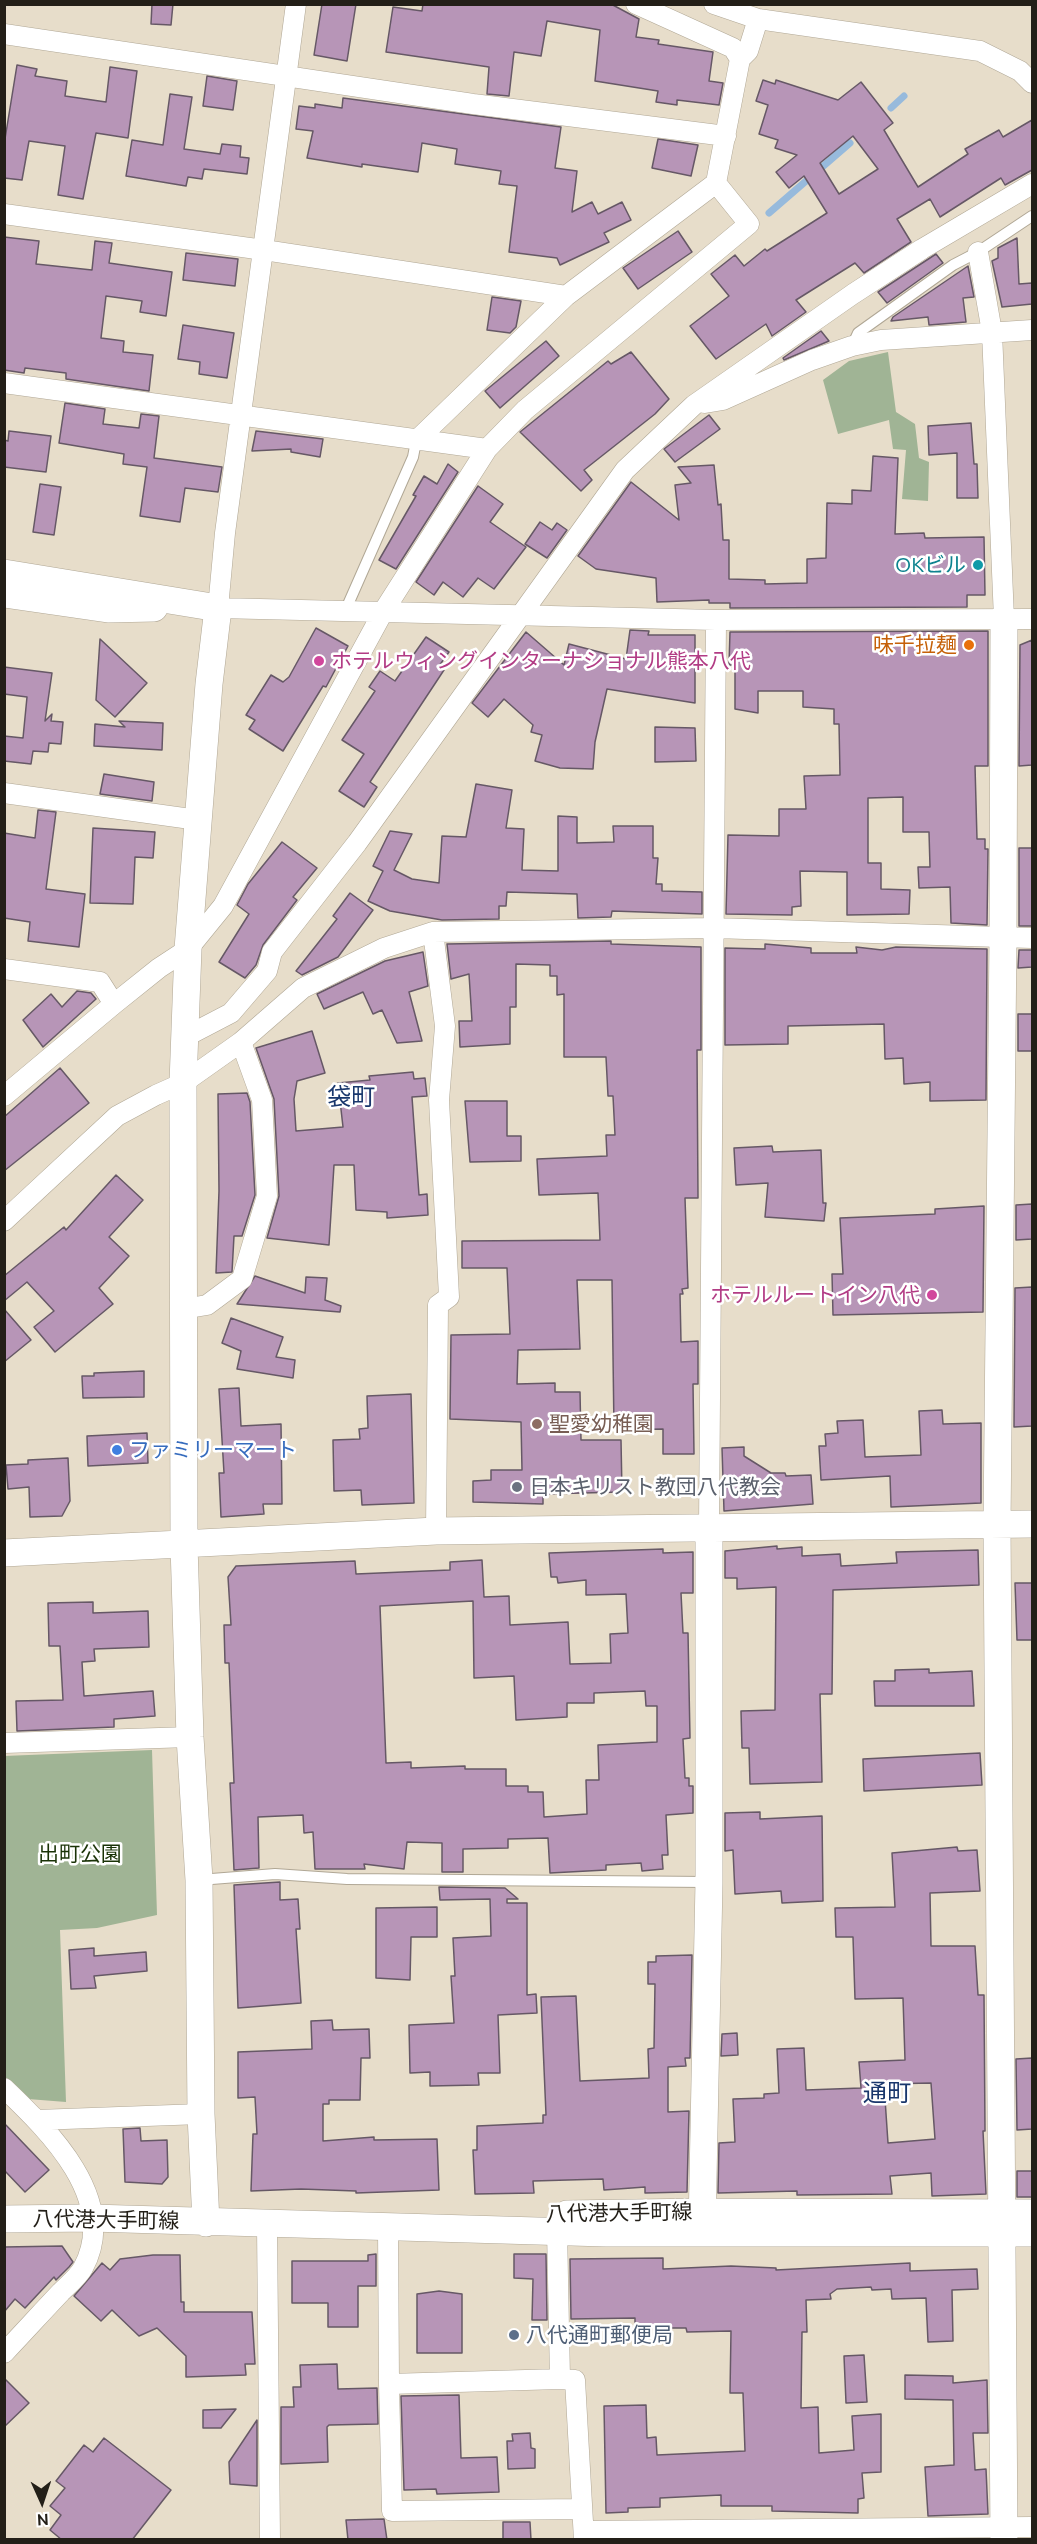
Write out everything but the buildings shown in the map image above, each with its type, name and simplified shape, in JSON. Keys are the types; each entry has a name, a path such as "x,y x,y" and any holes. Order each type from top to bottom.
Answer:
{"street":[{"path":"207,2223 201,2114 199,1880 190,1737 184,1545 183,1083 188,950 218,608 240,418 296,4"},
{"path":"636,4 733,48 740,59"},
{"path":"714,4 758,19 980,51 1020,71 1032,83"},
{"path":"416,441 566,296 716,183 740,59 748,51 758,19"},
{"path":"4,34 473,104 726,136"},
{"path":"4,1096 159,968 188,950 223,906 383,612 487,449 550,389 749,224 716,183"},
{"path":"185,1037 231,1013 267,971 272,952 357,843 517,616 625,470 694,405 853,294 962,224 1032,184"},
{"path":"4,214 264,250 566,296"},
{"path":"978,252 992,332 1004,619 1004,938 997,1524 1004,2534"},
{"path":"694,405 723,399 812,360 852,346 881,340 1032,330"},
{"path":"4,383 240,418 487,449"},
{"path":"4,573 218,608"},
{"path":"4,594 108,609 346,609 517,616 716,620 1032,619"},
{"path":"702,2222 709,1882 709,1527 716,620"},
{"path":"4,793 198,820"},
{"path":"4,1221 117,1116 183,1083 241,1042 303,988 374,952 433,932 714,928 1032,938"},
{"path":"433,932 445,1026 439,1100 449,1297 438,1305 436,1531"},
{"path":"4,969 100,982 114,1004"},
{"path":"183,1309 207,1305 242,1279 267,1196 262,1100 241,1042"},
{"path":"4,1553 436,1531 1032,1524"},
{"path":"4,1743 190,1737"},
{"path":"4,2088 37,2120 76,2170 87,2191 91,2218 91,2245 82,2270 4,2353"},
{"path":"37,2120 201,2114"},
{"name":"八代港大手町線","path":"207,2223 266,2212 558,2214 702,2222 1001,2223 1032,2233"},
{"name":"八代港大手町線","path":"1001,2223 1032,2213"},
{"name":"八代港大手町線","path":"4,2219 91,2218 388,2228 558,2229 606,2233 702,2222"},
{"path":"267,2225 270,2540"},
{"path":"388,2228 392,2511 581,2509"},
{"path":"558,2229 560,2379"},
{"path":"389,2384 575,2380 584,2535 1004,2534 1032,2527"}],"lane":[{"path":"852,346 858,333 953,264 978,252 1032,216"},
{"path":"346,609 413,457 416,441"},
{"path":"199,1880 275,1874 347,1879 709,1882"}],"green space":[{"path":"888,352 896,412 915,424 919,458 929,462 928,501 902,499 906,450 893,449 889,420 838,434 823,380 849,361"},
{"name":"出町公園","path":"152,1750 157,1915 97,1928 60,1930 66,2102 28,2099 5,2077 4,1756"}],"waterway":[{"path":"891,108 904,96"},
{"path":"769,213 850,143"}],"place":[{"name":"OKビル","path":"978,565"},
{"name":"味千拉麺","path":"969,645"},
{"name":"ホテルウィングインターナショナル熊本八代","path":"319,661"},
{"name":"ホテルルートイン八代","path":"932,1295"},
{"name":"聖愛幼稚園","path":"537,1424"},
{"name":"ファミリーマート","path":"117,1450"},
{"name":"日本キリスト教団八代教会","path":"517,1487"},
{"name":"八代通町郵便局","path":"514,2335"}],"district":[{"name":"袋町","path":"351,1097"},
{"name":"通町","path":"887,2093"}]}
